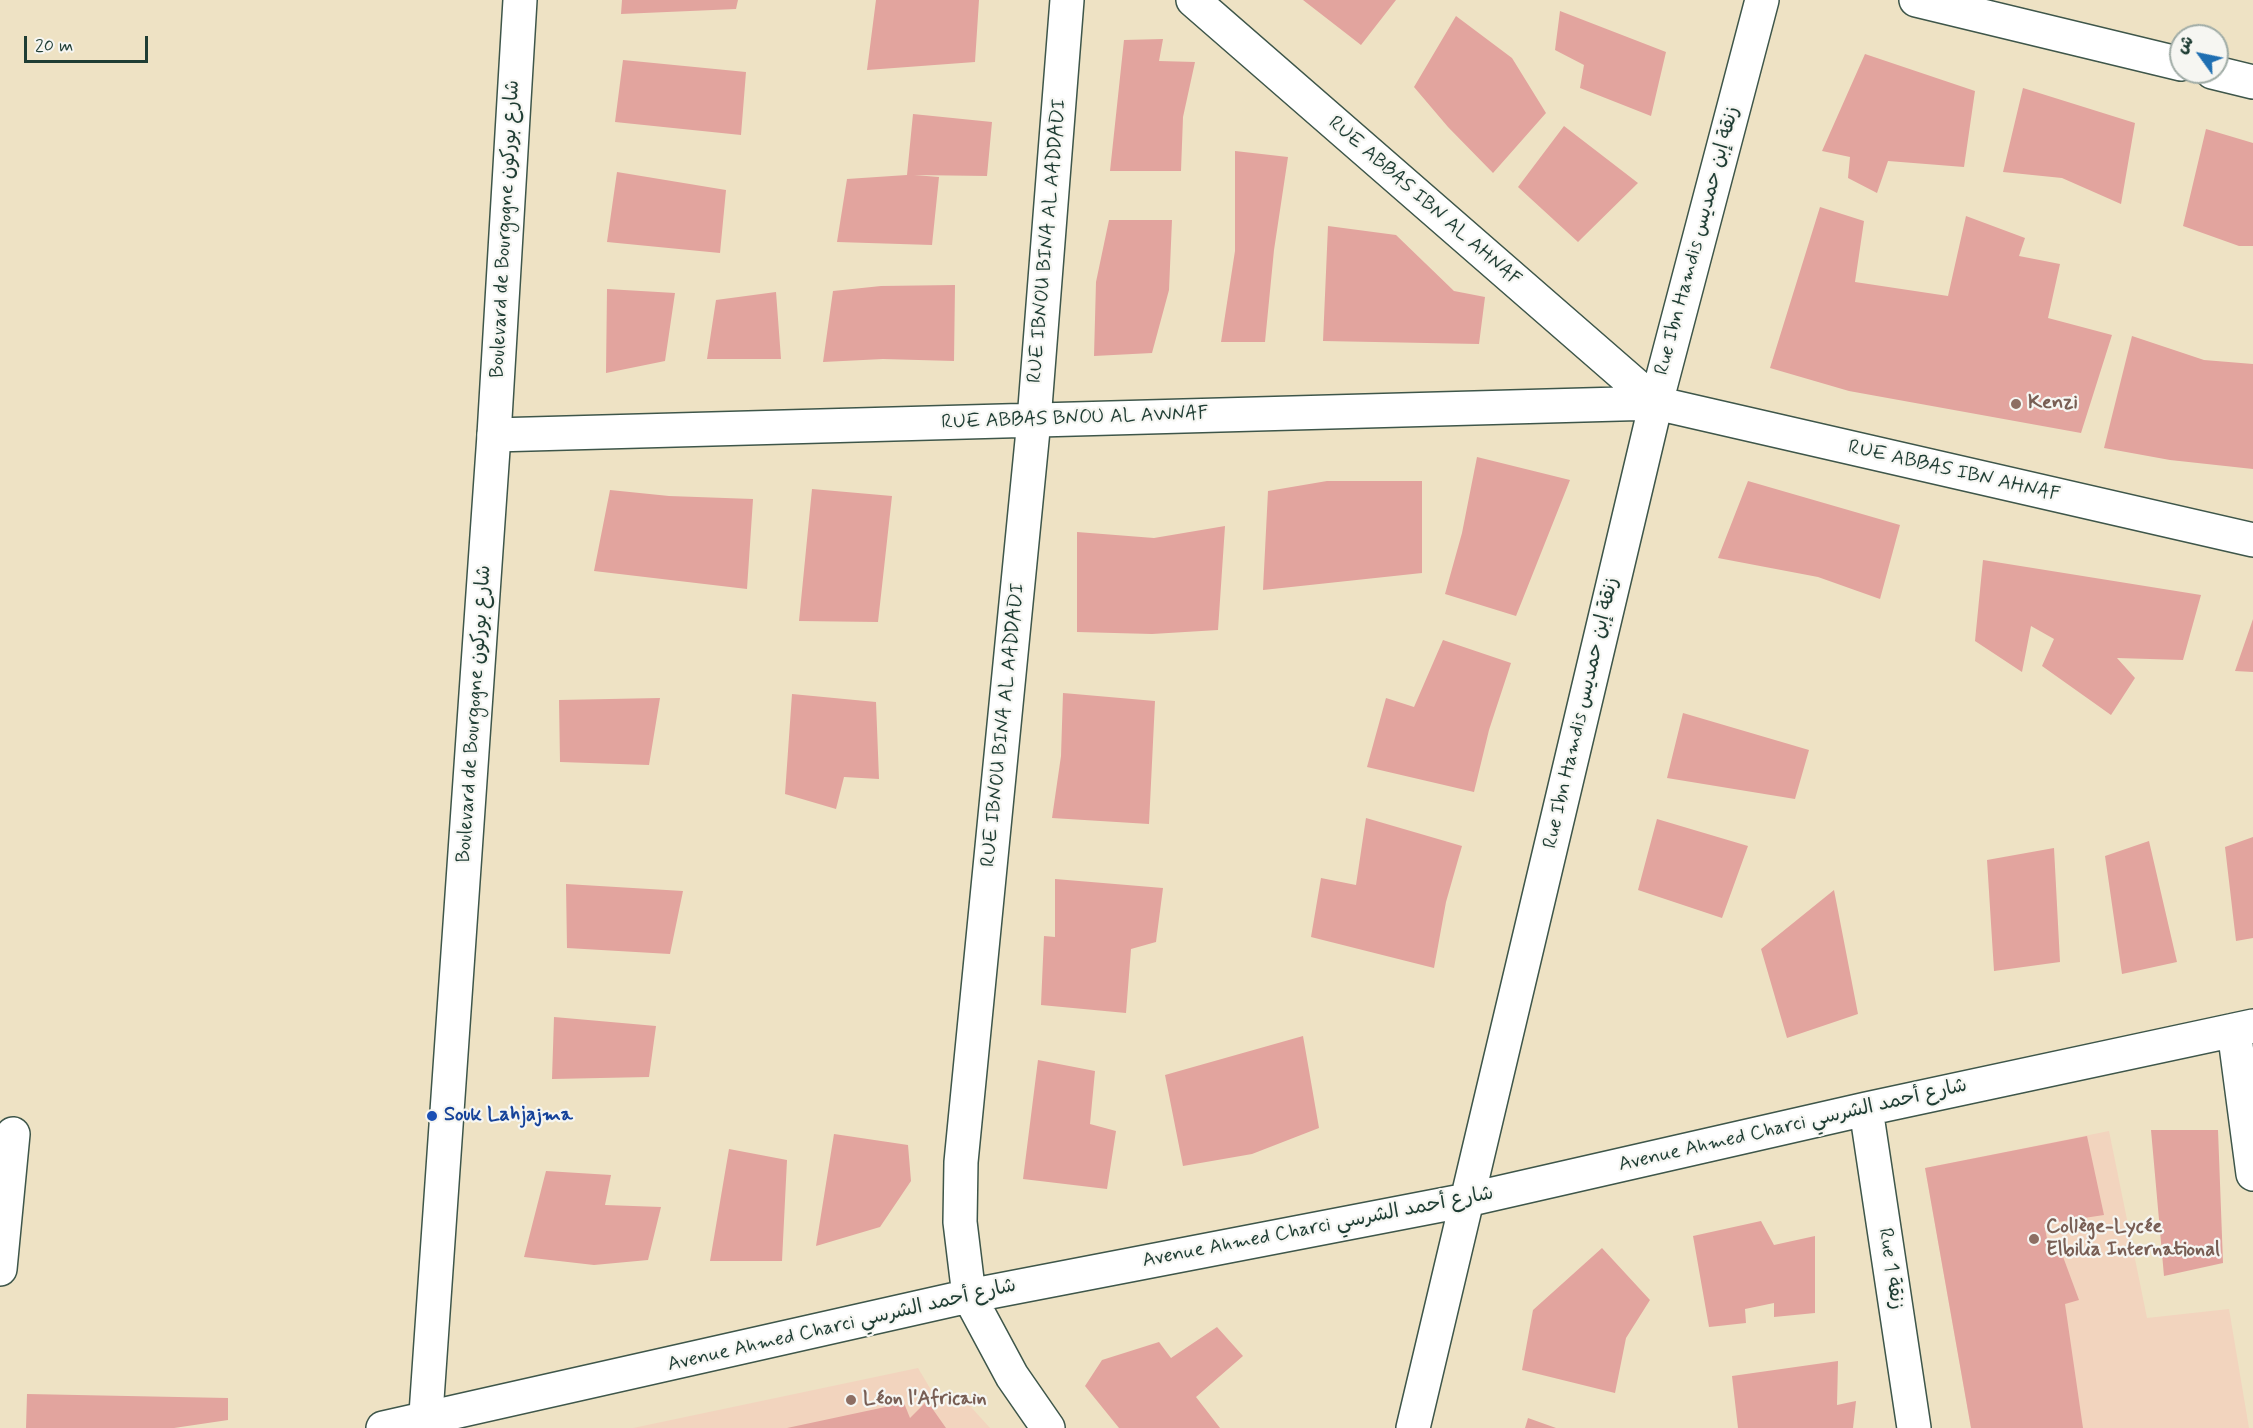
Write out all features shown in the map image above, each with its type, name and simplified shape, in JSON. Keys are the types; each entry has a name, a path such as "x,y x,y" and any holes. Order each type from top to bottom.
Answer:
{"street":[{"name":"Boulevard de Bourgogne شارع بوركون","path":"427,1425 494,435 520,0"},
{"name":"RUE IBNOU BINA AL AADDADI","path":"1048,1428 1012,1376 969,1296 960,1222 961,1162 1034,420 1067,0"},
{"name":"RUE ABBAS IBN AL AHNAF","path":"1193,0 1656,404"},
{"name":"Rue Ibn Hamdis زنقة إبن حمديس","path":"1413,1428 1656,404 1762,0"},
{"path":"1916,0 2169,61"},
{"path":"2229,76 2253,82"},
{"name":"RUE ABBAS BNOU AL AWNAF","path":"494,435 1656,404"},
{"name":"RUE ABBAS IBN AHNAF","path":"1656,404 2253,540"},
{"path":"2244,1028 2253,1174"},
{"name":"Avenue Ahmed Charci شارع أحمد الشرسي","path":"383,1428 427,1425 969,1296 1467,1200 1866,1109 2244,1028"},
{"name":"Rue 1 زنقة","path":"1866,1109 1914,1428"},
{"path":"0,1269 13,1134"}],"shaded area":[{"name":"Collège-Lycée Elbilia International","path":"2109,1131 2147,1318 2229,1309 2249,1428 1971,1428 1925,1168"},
{"name":"Léon l'Africain","path":"918,1368 940,1405 961,1396 990,1428 633,1428"}],"building":[{"path":"622,0 738,0 736,9 621,14"},
{"path":"876,0 979,0 975,62 867,70"},
{"path":"1303,0 1396,0 1361,45"},
{"path":"1560,11 1666,52 1651,116 1580,88 1584,65 1555,50"},
{"path":"1456,16 1512,58 1546,113 1493,173 1448,127 1414,87"},
{"path":"1163,39 1159,61 1195,62 1183,117 1181,171 1110,171 1124,40"},
{"path":"1865,54 1975,91 1964,167 1888,161 1877,193 1848,178 1850,157 1822,151"},
{"path":"623,60 746,72 741,135 615,122"},
{"path":"2023,88 2135,123 2121,204 2062,178 2003,172"},
{"path":"913,114 992,122 987,176 914,175 939,177 932,245 837,242 847,179 907,175"},
{"path":"1564,126 1638,183 1578,242 1518,187"},
{"path":"2206,129 2253,143 2253,246 2239,246 2183,226"},
{"path":"1235,151 1288,157 1274,250 1265,342 1221,342 1235,251"},
{"path":"617,172 726,190 720,253 607,242"},
{"path":"1820,207 1864,221 1855,282 1948,296 1966,216 2025,238 2019,256 2060,264 2048,318 2112,335 2081,433 1849,391 1770,368"},
{"path":"1109,220 1172,220 1169,290 1152,353 1094,356 1096,282"},
{"path":"1328,226 1396,235 1454,291 1485,297 1479,344 1323,341"},
{"path":"955,285 954,361 883,359 823,362 833,291 881,286"},
{"path":"607,289 675,293 665,361 606,373"},
{"path":"776,292 781,359 707,359 716,300"},
{"path":"2132,336 2204,360 2253,364 2253,469 2170,460 2104,448"},
{"path":"1477,457 1570,480 1516,616 1445,594 1462,533"},
{"path":"1327,481 1422,481 1422,573 1263,590 1268,491"},
{"path":"1748,481 1900,525 1880,599 1818,577 1718,558"},
{"path":"812,489 892,496 878,622 799,621"},
{"path":"610,490 669,496 753,499 747,589 594,571"},
{"path":"1225,526 1218,630 1152,634 1077,632 1077,532 1154,538"},
{"path":"1983,560 2201,595 2183,660 2117,658 2135,678 2111,715 2042,666 2054,639 2031,626 2022,672 1975,641"},
{"path":"2253,619 2253,672 2235,671"},
{"path":"1443,640 1511,663 1489,730 1474,792 1367,767 1386,698 1414,707"},
{"path":"1063,693 1155,701 1149,824 1052,818 1061,756"},
{"path":"792,694 876,702 879,779 844,777 836,809 785,794"},
{"path":"660,698 649,765 560,762 559,700"},
{"path":"1683,713 1809,750 1795,799 1667,778"},
{"path":"1366,818 1462,846 1446,902 1434,968 1311,937 1321,878 1356,885"},
{"path":"1657,819 1748,846 1722,918 1638,890"},
{"path":"2253,837 2253,938 2236,941 2225,847"},
{"path":"2149,841 2177,962 2122,974 2105,856"},
{"path":"2054,848 2060,962 1994,971 1987,860"},
{"path":"1055,879 1163,888 1156,942 1131,949 1126,1013 1041,1005 1044,936 1055,937"},
{"path":"566,884 683,891 670,954 567,948"},
{"path":"1834,890 1858,1014 1787,1038 1761,949"},
{"path":"554,1017 656,1026 649,1077 552,1079"},
{"path":"1303,1036 1319,1128 1252,1154 1183,1166 1165,1075"},
{"path":"1038,1060 1095,1071 1090,1124 1116,1131 1107,1189 1023,1179"},
{"path":"2151,1130 2218,1130 2223,1263 2164,1276"},
{"path":"834,1134 908,1145 911,1181 880,1227 816,1246"},
{"path":"2087,1136 2104,1215 2044,1224 2050,1253 2062,1254 2079,1300 2065,1304 2083,1428 1971,1428 1925,1168"},
{"path":"729,1149 787,1160 782,1261 710,1261"},
{"path":"546,1171 611,1175 605,1205 661,1207 648,1260 594,1265 524,1257"},
{"path":"1761,1221 1774,1245 1815,1236 1815,1313 1774,1317 1774,1303 1745,1309 1746,1323 1709,1327 1693,1236"},
{"path":"1602,1248 1650,1300 1626,1338 1615,1393 1522,1370 1533,1310"},
{"path":"1217,1327 1243,1356 1196,1397 1220,1428 1119,1428 1085,1386 1102,1360 1159,1342 1171,1358"},
{"path":"1838,1361 1837,1405 1856,1401 1853,1428 1738,1428 1732,1376"},
{"path":"27,1394 228,1398 228,1420 174,1428 26,1428"},
{"path":"927,1401 946,1428 787,1428 904,1403 910,1418"},
{"path":"1528,1418 1556,1428 1525,1428"}],"place":[{"name":"Kenzi","path":"2016,404"},
{"name":"Souk Lahjajma","path":"432,1116"},
{"name":"Collège-Lycée Elbilia International","path":"2034,1239"},
{"name":"Léon l'Africain","path":"851,1400"}]}
